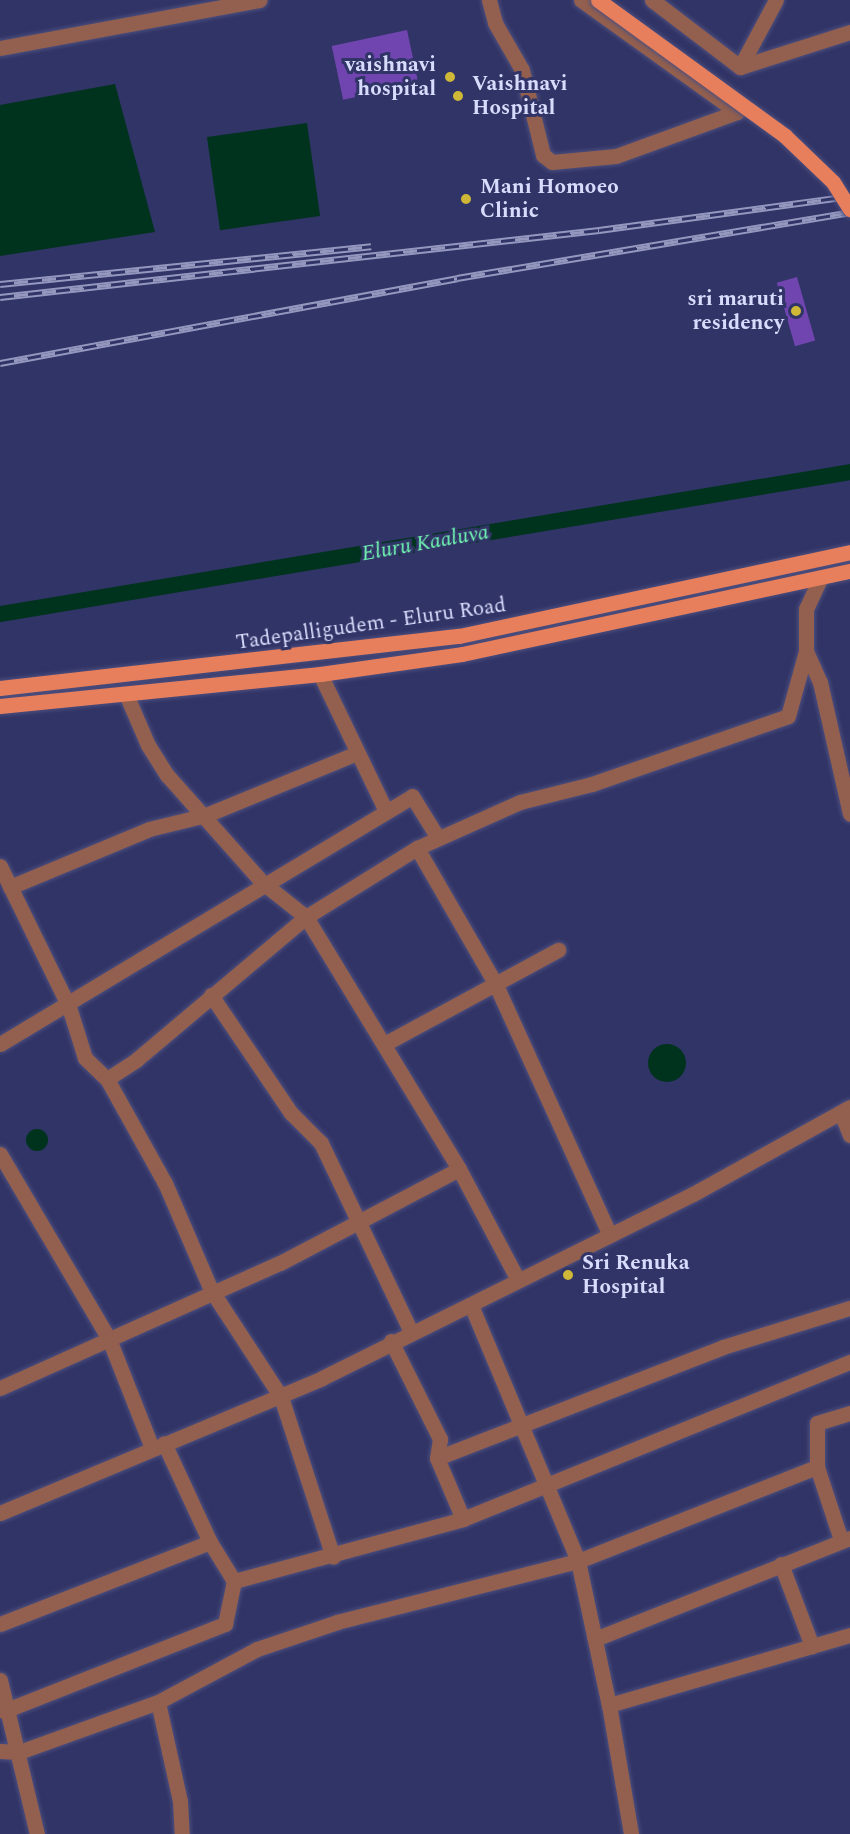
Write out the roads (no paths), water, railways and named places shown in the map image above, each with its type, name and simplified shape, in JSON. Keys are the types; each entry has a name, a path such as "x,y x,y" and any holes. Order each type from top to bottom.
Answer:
{"main road":[{"path":"597,0 785,136 833,182 850,209"},
{"name":"Tadepalligudem - Eluru Road","path":"0,688 353,651 459,636 850,552"},
{"name":"Tadepalligudem - Eluru Road","path":"0,706 320,674 462,654 850,571"},
{"path":"353,651 356,669"}],"street":[{"path":"0,48 260,0"},
{"path":"489,0 495,23 510,42 522,70 543,155 552,162 616,156 737,112 581,0"},
{"path":"652,0 741,66"},
{"path":"741,66 777,0"},
{"path":"741,66 850,33"},
{"path":"107,1079 306,917 417,848 520,802 592,784 788,716 806,651 806,609 821,577"},
{"path":"806,651 820,682 850,814"},
{"path":"320,674 355,754 386,812"},
{"path":"126,694 148,745 167,775 206,815 263,883 306,917 386,1043 459,1169 518,1280"},
{"path":"10,887 149,829 206,815 355,754"},
{"path":"0,1044 69,1007 263,883 412,796 438,838"},
{"path":"417,848 495,983 610,1235"},
{"path":"0,866 69,1007 86,1058 107,1079 165,1183 212,1290 281,1397 333,1557"},
{"path":"386,1043 558,950"},
{"path":"211,995 291,1113 321,1143 356,1223 411,1332"},
{"path":"0,1513 281,1397 610,1235 845,1110 850,1135"},
{"path":"0,1154 109,1339 158,1446 234,1581 225,1624 4,1711"},
{"path":"0,1388 212,1290 280,1263 459,1169"},
{"path":"471,1305 548,1483 578,1561 609,1705 631,1834"},
{"path":"437,1458 522,1423 723,1347 850,1308"},
{"path":"391,1341 440,1439 437,1458 463,1519"},
{"path":"234,1581 333,1557 463,1519 850,1362"},
{"path":"595,1639 845,1539 817,1467 817,1423 850,1413"},
{"path":"0,1751 19,1752 158,1702 267,1645 337,1622 578,1561 817,1467"},
{"path":"0,1624 210,1542"},
{"path":"781,1564 812,1646"},
{"path":"609,1705 850,1635"},
{"path":"0,1680 4,1711 19,1752 37,1834"},
{"path":"158,1702 180,1801 182,1834"}],"waterway":[{"name":"Eluru Kaaluva","path":"0,614 850,472"}],"railway":[{"path":"0,297 599,230 850,196"},
{"path":"0,363 457,278 850,212"},
{"path":"0,284 371,246"}],"place":[{"name":"vaishnavi hospital","path":"450,77"},
{"name":"Vaishnavi Hospital","path":"458,96"},
{"name":"Mani Homoeo Clinic","path":"466,199"},
{"name":"sri maruti residency","path":"796,311"},
{"name":"Sri Renuka Hospital","path":"568,1275"}]}
